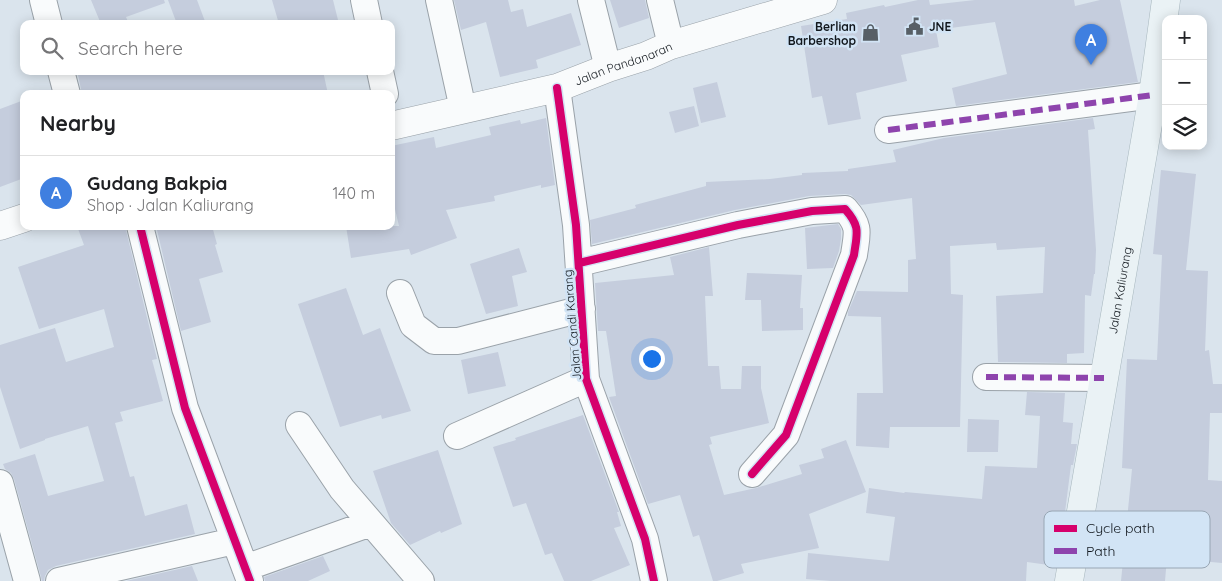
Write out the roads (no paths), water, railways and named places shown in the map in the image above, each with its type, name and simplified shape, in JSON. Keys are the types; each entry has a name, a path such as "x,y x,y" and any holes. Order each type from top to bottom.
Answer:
{"main road":[{"name":"Jalan Pandanaran","path":"395,123 557,88 671,45 823,0"},
{"name":"Jalan Kaliurang","path":"1081,511 1153,95 1166,0"},
{"path":"0,226 20,219"},
{"name":"Jalan Kaliurang","path":"1069,581 1071,568"}],"street":[{"path":"43,0 48,20"},
{"path":"364,0 369,20"},
{"path":"439,0 463,109"},
{"path":"591,0 608,68"},
{"path":"660,0 671,45"},
{"path":"62,75 66,90"},
{"path":"381,75 385,90"},
{"name":"Jalan Candi Karang","path":"557,88 576,225 586,379 645,539 654,581"},
{"path":"888,130 1153,95"},
{"path":"578,263 738,225 812,211 845,209 853,217 857,228 854,256 786,435 752,474"},
{"path":"141,230 185,408 247,574 371,523"},
{"path":"400,293 413,325 434,341 458,341 582,309"},
{"path":"986,377 1104,378"},
{"path":"457,436 586,379"},
{"path":"299,424 342,489 421,581"},
{"path":"0,483 27,581"},
{"path":"59,581 234,541"}],"place":[{"name":"JNE","path":"915,26"},
{"name":"Berlian Barbershop","path":"870,33"},
{"name":"Gudang Bakpia","path":"1091,65"}]}
